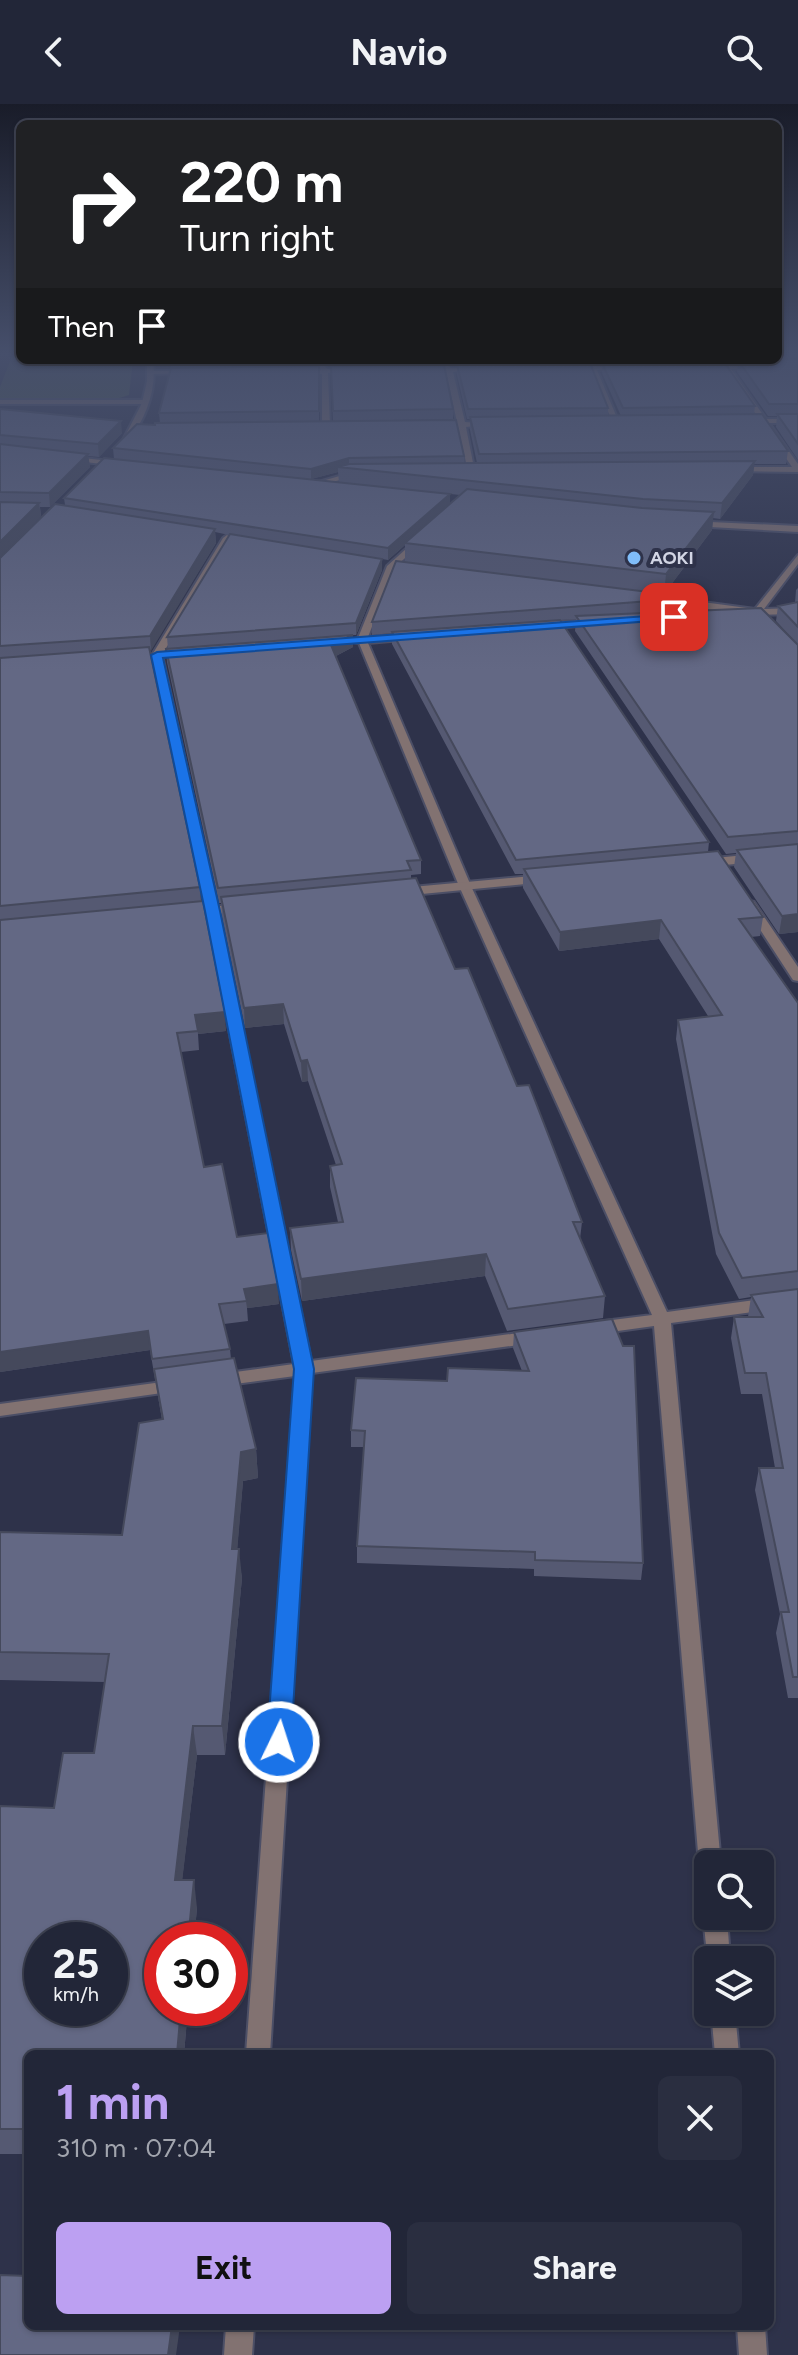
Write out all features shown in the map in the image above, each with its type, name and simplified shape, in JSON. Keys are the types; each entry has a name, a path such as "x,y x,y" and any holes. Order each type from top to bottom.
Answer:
{"street":[{"path":"94,461 135,465"},
{"path":"470,461 472,471"},
{"path":"95,472 105,462"},
{"path":"720,469 798,469"},
{"path":"457,472 488,471"},
{"path":"312,485 364,473"},
{"path":"297,484 342,489"},
{"path":"684,522 798,529"},
{"path":"354,641 391,566 432,530"},
{"path":"226,538 157,655 304,1369 258,2050"},
{"path":"758,611 798,558"},
{"path":"620,594 758,611 768,622"},
{"path":"698,615 798,611"},
{"path":"532,627 608,622"},
{"path":"563,625 572,638"},
{"path":"354,641 424,635"},
{"path":"354,641 662,1319 709,1850"},
{"path":"711,848 729,874"},
{"path":"690,865 798,854"},
{"path":"386,894 555,877"},
{"path":"746,900 798,977"},
{"path":"167,915 260,906"},
{"path":"584,1330 798,1300"},
{"path":"0,1410 553,1334"},
{"path":"724,2026 727,2050"},
{"path":"238,2355 240,2330"},
{"path":"751,2330 753,2355"}],"building":[{"path":"0,461 81,461 49,493 0,492"},
{"path":"101,461 133,461 450,494 388,548 64,498"},
{"path":"236,461 338,461 311,469"},
{"path":"755,461 722,503 643,499 338,467 349,464"},
{"path":"467,489 642,508 714,512 666,574 405,543"},
{"path":"0,502 39,503 0,542"},
{"path":"55,504 215,529 150,636 0,646 0,558"},
{"path":"230,534 382,559 356,623 167,637"},
{"path":"396,561 657,593 650,601 372,622"},
{"path":"798,602 798,627 778,606"},
{"path":"761,608 798,645 798,831 728,837 576,616"},
{"path":"560,620 709,842 516,860 392,632"},
{"path":"353,635 331,645 421,860 407,861 411,870 218,888 166,649"},
{"path":"149,647 200,887 0,906 0,658"},
{"path":"798,844 798,914 782,916 737,850"},
{"path":"718,851 763,917 739,919 798,1003 798,1271 742,1278 719,1233 678,1020 722,1015 661,920 560,932 524,869"},
{"path":"416,878 455,969 468,968 517,1086 529,1085 582,1222 573,1222 605,1296 508,1309 486,1254 301,1279 290,1228 343,1222 330,1166 342,1164 307,1060 301,1061 283,1004 244,1008 221,897"},
{"path":"203,901 225,1012 195,1015 198,1031 177,1033 204,1167 222,1164 237,1237 268,1233 278,1284 244,1289 247,1301 219,1304 230,1349 152,1359 148,1331 0,1352 0,920"},
{"path":"798,1289 798,1677 793,1677 781,1612 789,1612 759,1468 783,1468 766,1373 745,1373 734,1317 763,1317 751,1295"},
{"path":"612,1319 623,1346 634,1346 643,1563 535,1560 535,1552 357,1546 365,1431 351,1430 356,1378 447,1381 448,1368 529,1371 514,1332"},
{"path":"234,1358 256,1449 241,1452 232,1549 239,1549 222,1726 193,1726 175,1880 194,1880 190,1922 144,1922 144,2026 179,2026 177,2050 24,2050 24,2129 0,2129 0,1806 54,1808 63,1753 94,1753 109,1654 0,1652 0,1532 122,1535 139,1423 163,1419 154,1369"},
{"path":"0,2275 24,2276 24,2330 171,2330 168,2355 0,2355"}],"place":[{"name":"AOKI","path":"634,558"}],"route":[{"path":"279,1742 304,1369 157,655 674,617"}]}
